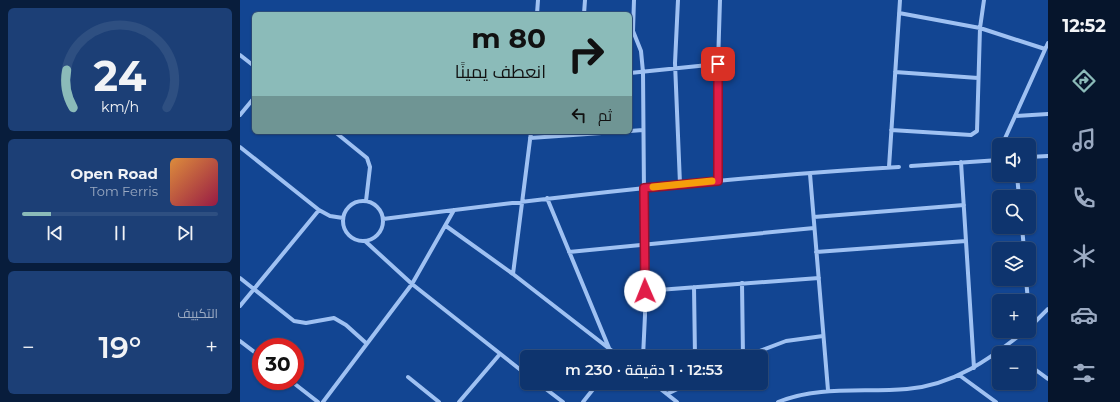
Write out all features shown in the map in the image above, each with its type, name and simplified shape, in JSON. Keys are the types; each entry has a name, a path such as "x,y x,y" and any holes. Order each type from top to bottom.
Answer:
{"street":[{"path":"537,12 538,0"},
{"path":"584,12 585,0"},
{"path":"634,0 632,31 641,51 643,72 645,291 643,350"},
{"path":"678,0 676,69 680,184"},
{"path":"718,181 718,64 720,0"},
{"path":"889,167 900,0"},
{"path":"891,130 974,134 978,128 980,28 984,0"},
{"path":"899,13 980,28 1045,49"},
{"path":"1005,138 1048,43"},
{"path":"240,55 252,64"},
{"path":"632,73 718,64"},
{"path":"895,72 978,78"},
{"path":"240,115 252,100"},
{"path":"1015,116 1048,114"},
{"path":"632,131 643,130"},
{"path":"337,134 367,158 370,167 366,202"},
{"path":"513,274 531,134"},
{"path":"530,138 584,134"},
{"path":"240,147 319,210 330,216 344,218"},
{"path":"1036,157 1048,156"},
{"path":"911,166 992,160"},
{"path":"961,162 974,368"},
{"path":"383,219 523,200 680,184 899,167"},
{"path":"810,174 828,390"},
{"path":"547,198 609,348"},
{"path":"366,241 375,238 379,234 383,219 380,210 366,202 352,205 344,218 344,228 350,237 366,241 412,284 520,370"},
{"path":"814,217 964,205"},
{"path":"240,306 319,210"},
{"path":"323,402 412,284 454,210"},
{"path":"446,226 513,274 611,350"},
{"path":"569,252 644,243 814,228"},
{"path":"816,252 966,241"},
{"path":"240,278 294,321 306,323 334,318 346,325 366,343"},
{"path":"645,291 818,278"},
{"path":"742,283 744,350"},
{"path":"694,287 694,350"},
{"path":"1036,322 1048,309"},
{"path":"762,350 786,341 823,336"},
{"path":"1006,346 1016,338"},
{"path":"240,340 252,350"},
{"path":"459,402 500,354"},
{"path":"778,402 805,394 828,390 908,389 959,375 974,368 992,356"},
{"path":"1036,370 1048,379"},
{"path":"959,375 996,402"},
{"path":"408,377 439,402"},
{"path":"303,390 318,402"},
{"path":"547,390 563,402"},
{"path":"583,402 592,390"},
{"path":"662,390 677,402"},
{"path":"667,394 675,390"}],"slow traffic":[{"path":"653,187 712,181"}],"route":[{"path":"645,291 644,188 718,181 718,64"}]}
